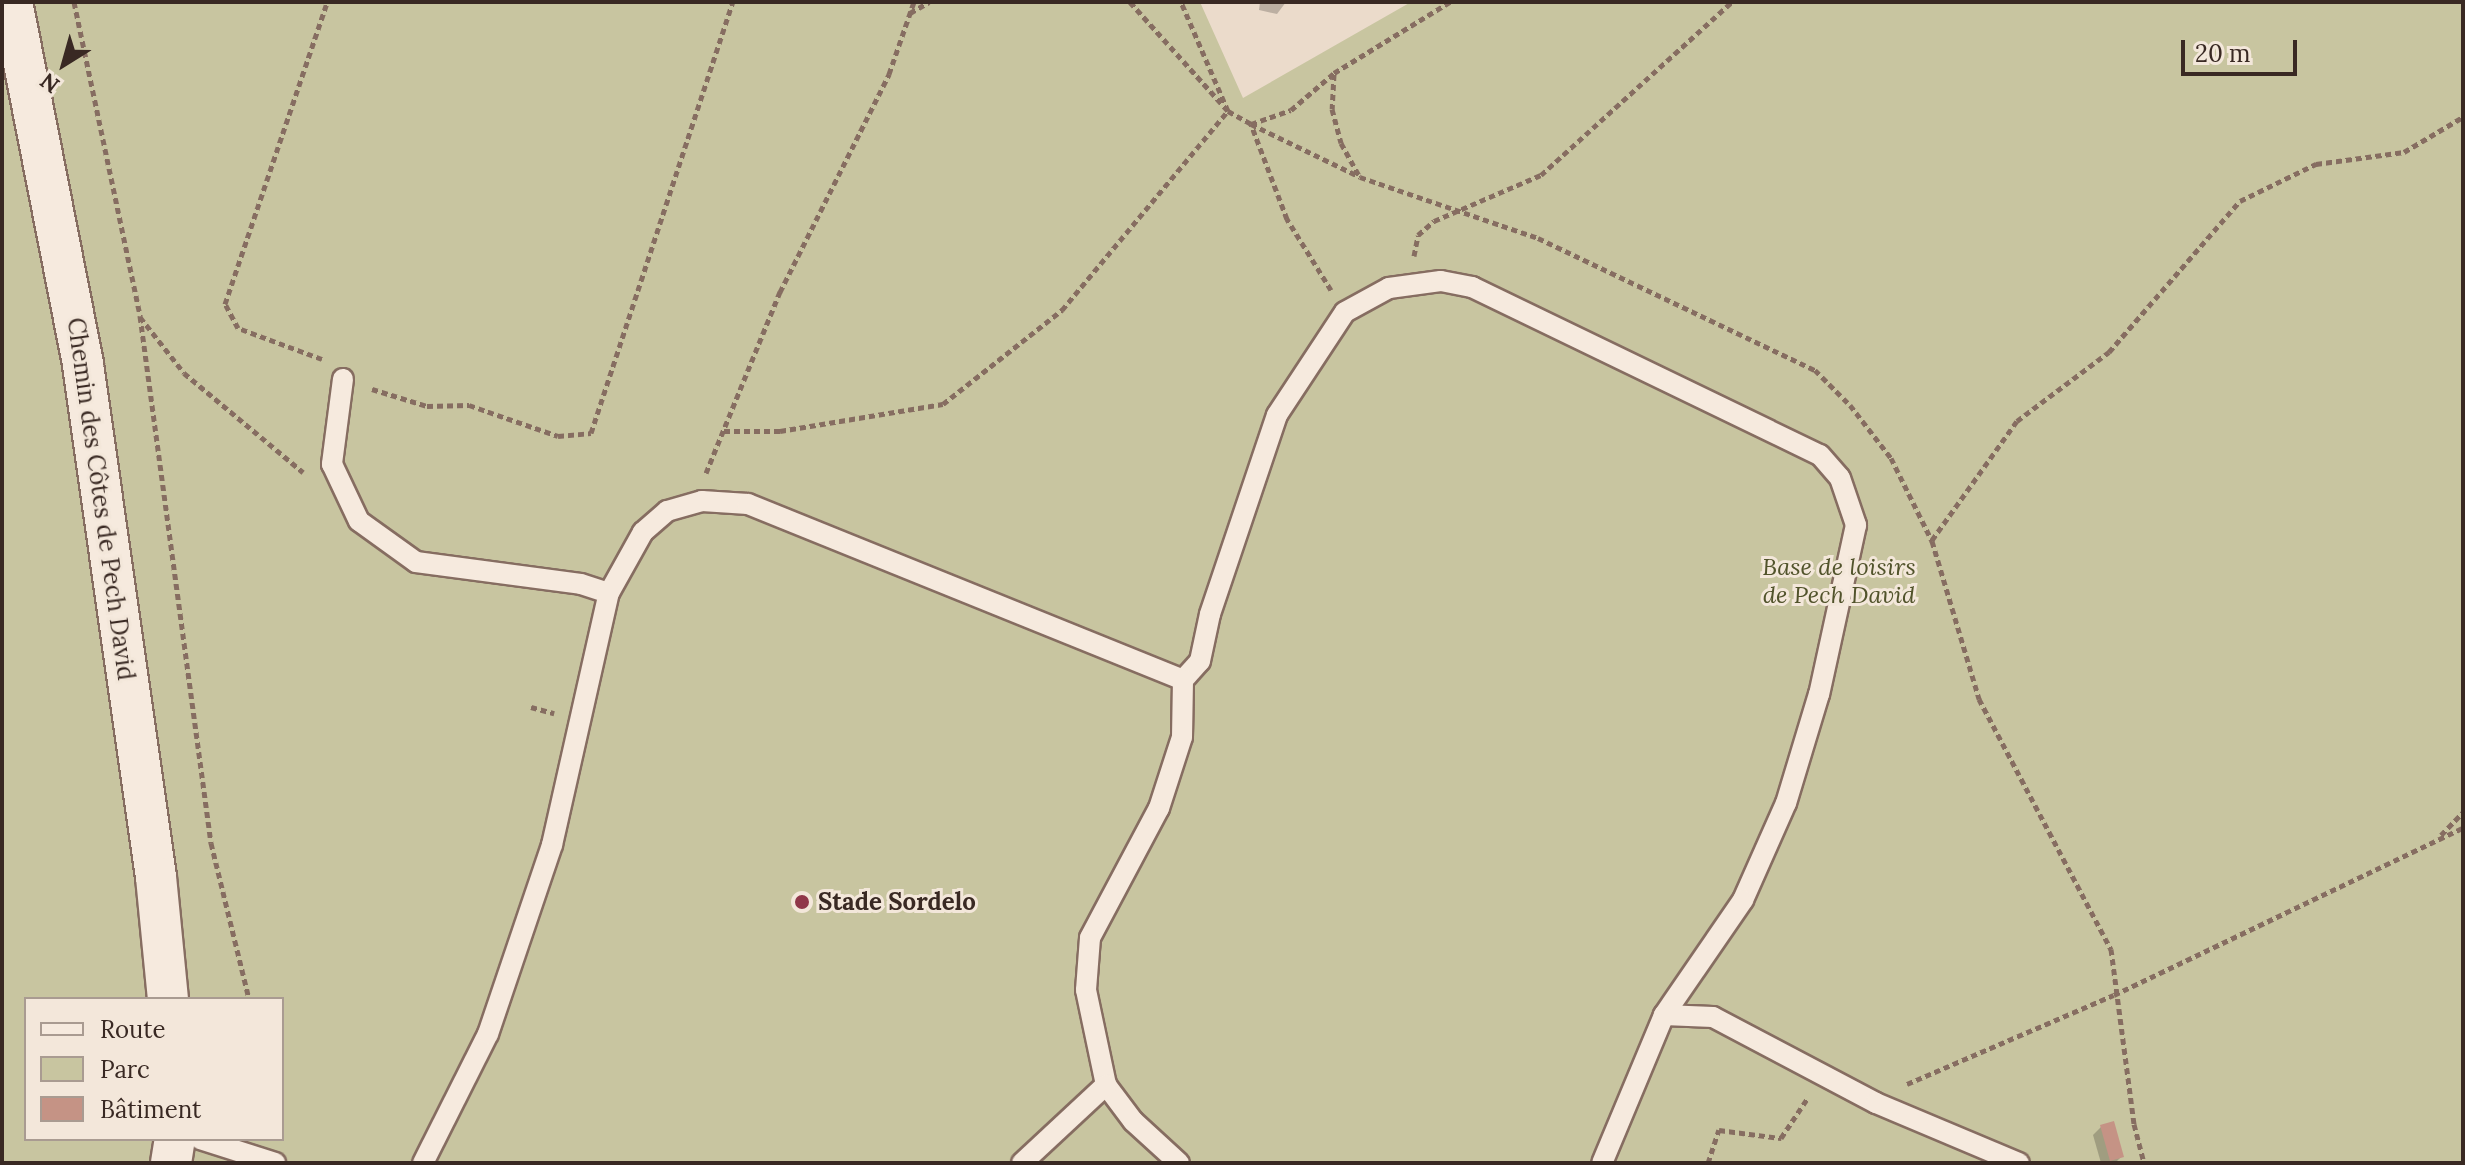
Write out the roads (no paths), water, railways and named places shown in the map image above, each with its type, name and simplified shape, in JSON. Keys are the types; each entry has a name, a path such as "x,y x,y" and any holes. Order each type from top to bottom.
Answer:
{"street":[{"name":"Chemin des Côtes de Pech David","path":"12,2 83,365 156,877 168,997"},
{"path":"171,1163 175,1141"}],"lane":[{"path":"1179,1163 1133,1121 1106,1085 1086,990 1090,938 1159,808 1182,737 1183,680 1200,661 1210,614 1277,415 1345,312 1404,283 1441,281 1472,287 1792,437 1820,455 1850,500 1852,540 1819,694 1786,803 1743,900 1664,1015 1602,1163"},
{"path":"343,379 332,464 359,521 416,562 581,584 609,593"},
{"path":"423,1163 488,1034 552,845 609,593 643,532 667,511 702,501 748,504 1183,680"},
{"path":"1664,1015 1713,1017 1876,1103 2019,1163"},
{"path":"1022,1163 1106,1085"},
{"path":"206,1141 275,1163"}],"place":[{"name":"Stade Sordelo","path":"802,902"}],"park label":[{"name":"Base de loisirs de Pech David","path":"1839,581"}]}
